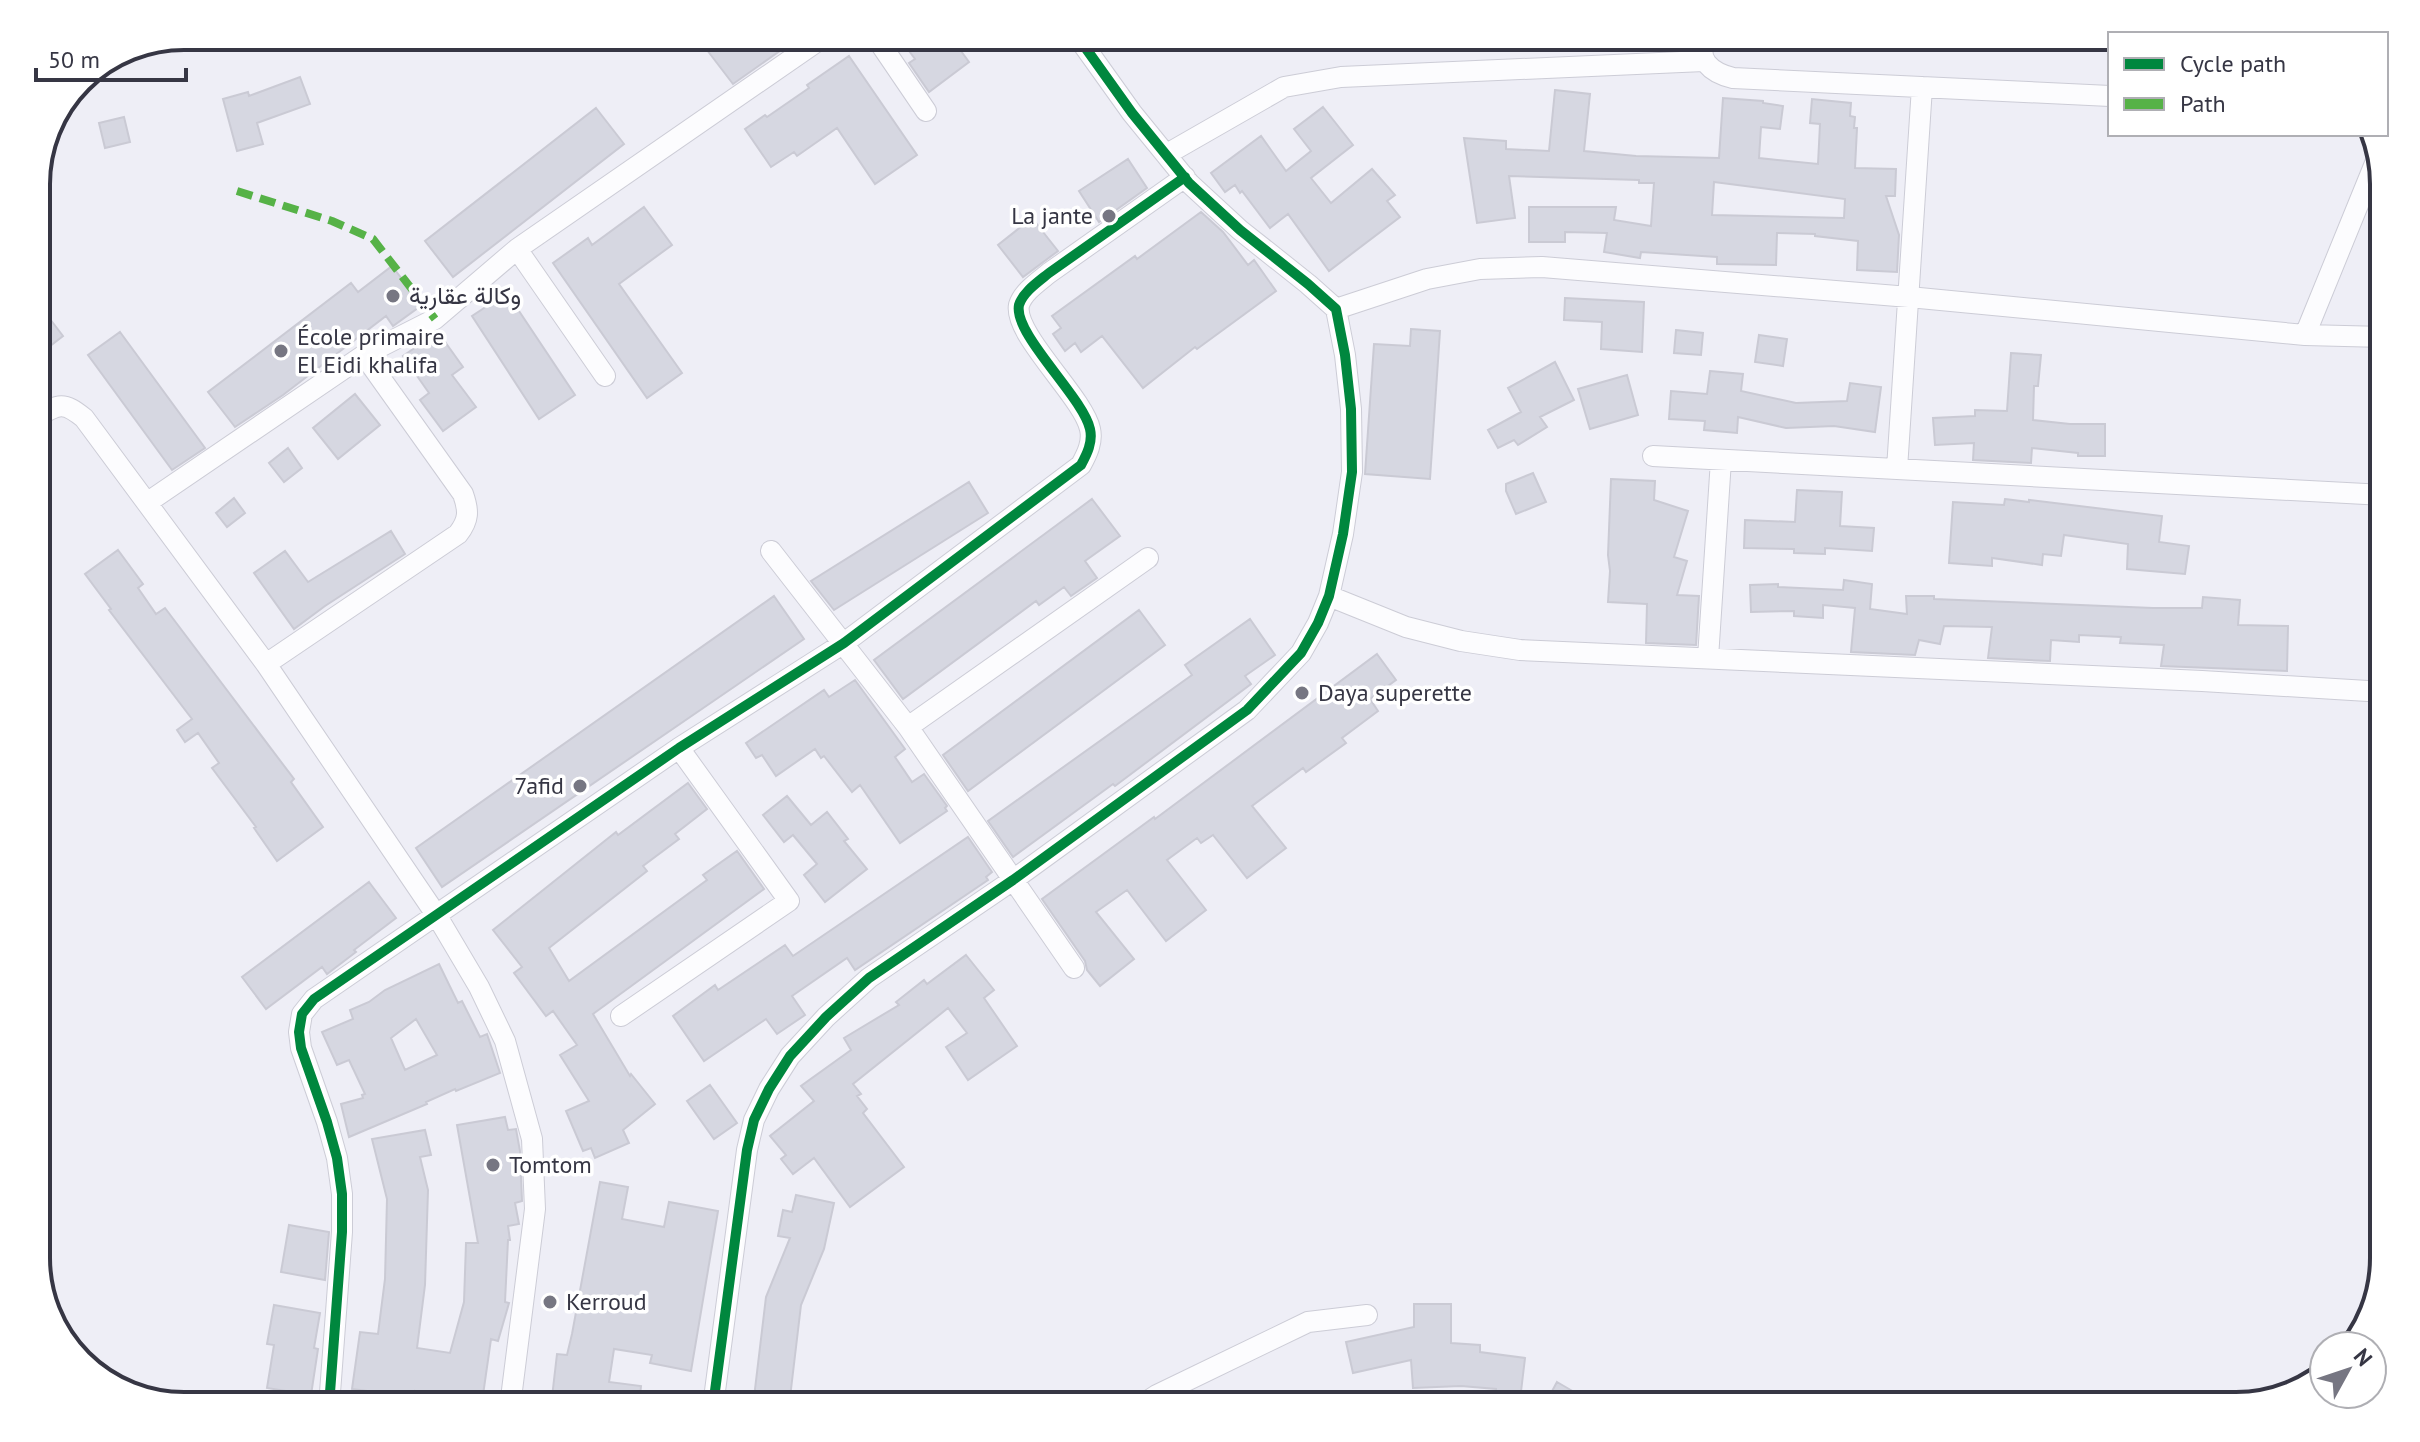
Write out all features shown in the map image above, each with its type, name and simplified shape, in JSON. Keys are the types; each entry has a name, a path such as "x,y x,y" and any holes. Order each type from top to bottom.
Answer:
{"street":[{"path":"148,502 364,355 435,319 517,249 805,50"},
{"path":"885,50 926,111"},
{"path":"715,1392 747,1150 754,1120 790,1056 826,1017 869,978 1013,880 1247,710 1301,653 1329,596 1343,534 1352,472 1351,409 1336,309 1240,230 1185,177 1132,113 1087,50"},
{"path":"1703,50 1704,61 1717,74 1733,78 2108,96"},
{"path":"1167,154 1284,87 1341,77 1704,61"},
{"path":"1897,469 1922,87"},
{"path":"2305,335 2370,176"},
{"path":"330,1392 342,1194 337,1158 327,1122 301,1048 299,1032 302,1014 314,999 679,748 844,643 1081,465 1089,449 1090,429 1022,324 1019,306 1030,288 1049,273 1185,177"},
{"path":"517,249 605,376"},
{"path":"1336,309 1427,279 1480,269 1542,267 1909,297 2305,335 2370,337"},
{"path":"266,664 458,534 466,523 468,509 463,494 364,355"},
{"path":"50,409 57,405 70,406 84,418 266,664 437,916 479,987 505,1041 532,1139 535,1209 512,1392"},
{"path":"1653,456 2370,494"},
{"path":"1708,658 1721,460"},
{"path":"771,551 908,727 1074,968"},
{"path":"908,727 1148,558"},
{"path":"1329,596 1406,627 1461,641 1520,650 2370,691"},
{"path":"621,1016 789,901 679,748"},
{"path":"1163,1392 1308,1322 1367,1315"}],"building":[{"path":"707,50 781,50 733,84"},
{"path":"908,50 960,50 969,62 929,92 909,63 915,59"},
{"path":"849,56 917,155 875,184 837,128 797,156 794,152 771,167 745,129 809,88 807,85"},
{"path":"300,77 310,104 257,123 263,144 237,151 223,99 248,92 249,96"},
{"path":"1555,90 1590,94 1584,151 1719,158 1723,98 1783,106 1780,129 1761,127 1759,158 1818,164 1820,124 1810,123 1812,99 1851,103 1850,116 1855,117 1854,128 1857,128 1855,168 1896,169 1895,196 1886,196 1899,235 1897,272 1857,270 1858,241 1815,234 1777,233 1776,265 1717,264 1717,257 1641,252 1640,258 1604,252 1607,233 1565,232 1565,242 1529,242 1529,207 1616,207 1614,220 1651,226 1654,183 1639,183 1639,180 1509,176 1515,218 1477,223 1464,138 1506,141 1506,149 1549,151","holes":["1714,182 1845,199 1844,218 1712,215"]},
{"path":"1323,107 1353,145 1311,178 1331,203 1372,169 1395,195 1387,201 1400,217 1329,271 1288,214 1270,228 1242,191 1240,193 1235,185 1225,192 1211,173 1261,136 1286,171 1311,151 1294,129"},
{"path":"596,108 624,144 453,277 425,241"},
{"path":"124,117 130,142 105,148 99,123"},
{"path":"1128,159 1147,188 1099,222 1079,191"},
{"path":"644,207 672,245 619,284 682,373 647,398 553,263 588,238 592,245"},
{"path":"1201,212 1223,232 1248,265 1254,260 1276,291 1197,349 1195,347 1143,388 1102,336 1081,352 1075,343 1065,351 1053,334 1061,328 1052,316"},
{"path":"1032,218 1058,251 1023,277 998,245"},
{"path":"392,266 422,305 393,326 386,316 283,395 235,427 208,392 351,283 358,292"},
{"path":"507,293 575,395 539,419 472,316"},
{"path":"1565,298 1644,302 1642,352 1601,349 1602,322 1564,320"},
{"path":"50,319 63,336 50,346"},
{"path":"1411,329 1440,331 1430,479 1365,474 1374,344 1410,346"},
{"path":"1676,330 1703,333 1701,355 1674,353"},
{"path":"120,332 205,448 172,470 88,355"},
{"path":"438,332 463,367 452,375 476,407 443,431 420,400 429,393 403,356"},
{"path":"1759,335 1787,339 1783,366 1755,362"},
{"path":"2011,353 2041,355 2038,386 2034,386 2033,420 2105,424 2105,456 2078,456 2078,453 2032,448 2031,463 1973,460 1974,443 1935,445 1933,418 1975,416 1975,410 2007,411"},
{"path":"1555,362 1574,400 1540,417 1547,427 1518,445 1514,440 1498,448 1488,430 1521,412 1508,388"},
{"path":"1710,371 1743,374 1741,391 1796,403 1847,401 1850,383 1881,387 1875,432 1834,426 1786,428 1738,417 1737,433 1704,430 1705,421 1669,419 1671,391 1707,394"},
{"path":"1627,375 1638,415 1590,429 1578,389"},
{"path":"355,394 380,425 338,459 313,428"},
{"path":"288,448 302,468 284,482 269,463"},
{"path":"1533,473 1546,502 1516,514 1506,484"},
{"path":"1611,479 1655,481 1654,500 1688,511 1674,557 1687,561 1677,595 1699,596 1696,645 1646,643 1647,604 1608,602"},
{"path":"969,482 988,513 834,610 811,581"},
{"path":"1797,490 1842,492 1840,526 1874,528 1872,551 1825,548 1825,554 1794,553 1794,549 1744,548 1745,520 1795,522"},
{"path":"234,498 245,513 227,527 216,513"},
{"path":"1092,499 1120,536 1085,561 1097,578 1071,596 1064,587 1039,605 1036,601 903,699 874,660"},
{"path":"2005,499 2162,516 2159,542 2189,546 2185,574 2127,569 2128,544 2064,535 2061,556 2043,554 2042,565 1992,558 1992,566 1949,563 1953,502 2004,505"},
{"path":"391,531 405,554 294,629 254,573 285,551 308,582"},
{"path":"118,550 143,584 138,588 156,614 165,608 294,779 291,782 323,827 277,861 212,768 219,763 198,733 185,742 177,730 192,719 85,574"},
{"path":"1844,580 1872,584 1870,609 1907,614 1906,596 2153,608 2202,608 2203,597 2240,600 2238,625 2288,626 2287,671 2161,666 2164,645 2120,643 2121,637 2079,635 2079,642 2051,640 2050,661 1988,658 1992,627 1944,626 1940,644 1919,640 1915,655 1851,652 1855,608 1823,605 1823,618 1794,616 1794,611 1751,612 1750,585 1778,584 1778,587 1843,590"},
{"path":"774,596 804,639 442,887 416,848"},
{"path":"1139,610 1165,645 968,791 943,755"},
{"path":"1250,619 1275,655 1245,676 1251,684 1115,786 1113,784 1013,857 988,821 1192,675 1185,665"},
{"path":"1377,654 1396,680 1370,699 1378,711 1342,738 1346,743 1306,772 1303,768 1252,806 1286,848 1247,878 1213,835 1201,843 1197,838 1167,860 1206,910 1166,941 1127,890 1096,912 1134,959 1100,986 1042,899"},
{"path":"855,680 905,749 895,757 912,782 924,774 947,806 947,811 900,843 860,785 852,792 815,749 776,776 762,755 756,758 746,743 824,690 829,697"},
{"path":"688,783 707,809 675,834 679,839 643,866 647,871 549,948 569,981 707,880 703,875 737,851 764,889 593,1014 630,1076 655,1104 623,1130 629,1143 595,1158 591,1148 583,1151 566,1111 589,1101 560,1055 577,1045 553,1011 546,1016 514,973 522,967 493,930 616,832 618,835"},
{"path":"787,796 811,825 827,812 848,839 844,841 867,869 825,902 804,875 817,864 793,835 784,842 763,815"},
{"path":"968,837 992,872 986,877 988,880 855,970 847,958 792,996 805,1015 777,1034 766,1019 704,1061 673,1016 715,985 718,990 785,945 793,956"},
{"path":"369,882 396,918 327,974 322,967 266,1009 242,977"},
{"path":"966,955 994,990 984,998 1017,1046 968,1080 946,1047 967,1033 948,1008 853,1084 867,1109 863,1113 904,1167 850,1207 814,1158 793,1174 781,1159 786,1155 770,1136 814,1101 801,1086 851,1050 844,1038 899,1005 896,1002 924,980 927,984"},
{"path":"439,964 458,1003 462,1001 480,1037 487,1034 500,1073 455,1089 349,1137 341,1104 363,1098 365,1094 349,1060 337,1065 322,1032 353,1019 350,1010 369,1002 385,990","holes":["416,1019 437,1055 405,1070 391,1038"]},
{"path":"710,1085 737,1123 714,1139 687,1101"},
{"path":"505,1117 508,1130 516,1129 520,1151 522,1201 515,1203 519,1224 508,1226 510,1240 505,1302 509,1303 498,1341 491,1339 483,1392 375,1392 352,1389 360,1332 378,1334 385,1279 387,1199 372,1139 425,1130 431,1155 420,1157 428,1190 425,1285 417,1348 450,1353 464,1302 466,1243 478,1243 457,1125"},
{"path":"600,1182 628,1187 622,1219 664,1227 669,1202 718,1211 691,1371 650,1363 652,1355 614,1349 609,1382 641,1386 640,1392 553,1392 557,1354 567,1355"},
{"path":"796,1195 834,1203 824,1249 801,1305 791,1392 755,1392 766,1297 790,1238 778,1236 783,1210 792,1212"},
{"path":"289,1225 329,1232 325,1280 281,1272"},
{"path":"1414,1304 1451,1304 1451,1343 1480,1345 1480,1352 1525,1358 1521,1392 1496,1392 1496,1389 1461,1386 1413,1388 1411,1360 1353,1373 1346,1342 1414,1327"},
{"path":"274,1305 320,1313 311,1392 267,1388 274,1345 267,1344"},
{"path":"1557,1382 1574,1392 1552,1392"}],"marked path":[{"path":"237,191 332,221 373,239 435,319"}],"cycle path":[{"path":"715,1392 747,1150 754,1120 790,1056 826,1017 869,978 1013,880 1247,710 1301,653 1329,596 1343,534 1352,472 1351,409 1336,309 1240,230 1189,183 1132,113 1087,50"},
{"path":"330,1392 342,1194 337,1158 327,1122 301,1048 299,1032 302,1014 314,999 679,748 844,643 1081,465 1091,434 1085,416 1037,349 1020,317 1019,305 1027,292 1049,273 1185,177"}],"place":[{"name":"La jante","path":"1109,216"},
{"name":"وكالة عقارية","path":"393,296"},
{"name":"École primaire El Eidi khalifa","path":"281,351"},
{"name":"Daya superette","path":"1302,693"},
{"name":"7afid","path":"580,786"},
{"name":"Tomtom","path":"493,1165"},
{"name":"Kerroud","path":"550,1302"}]}
